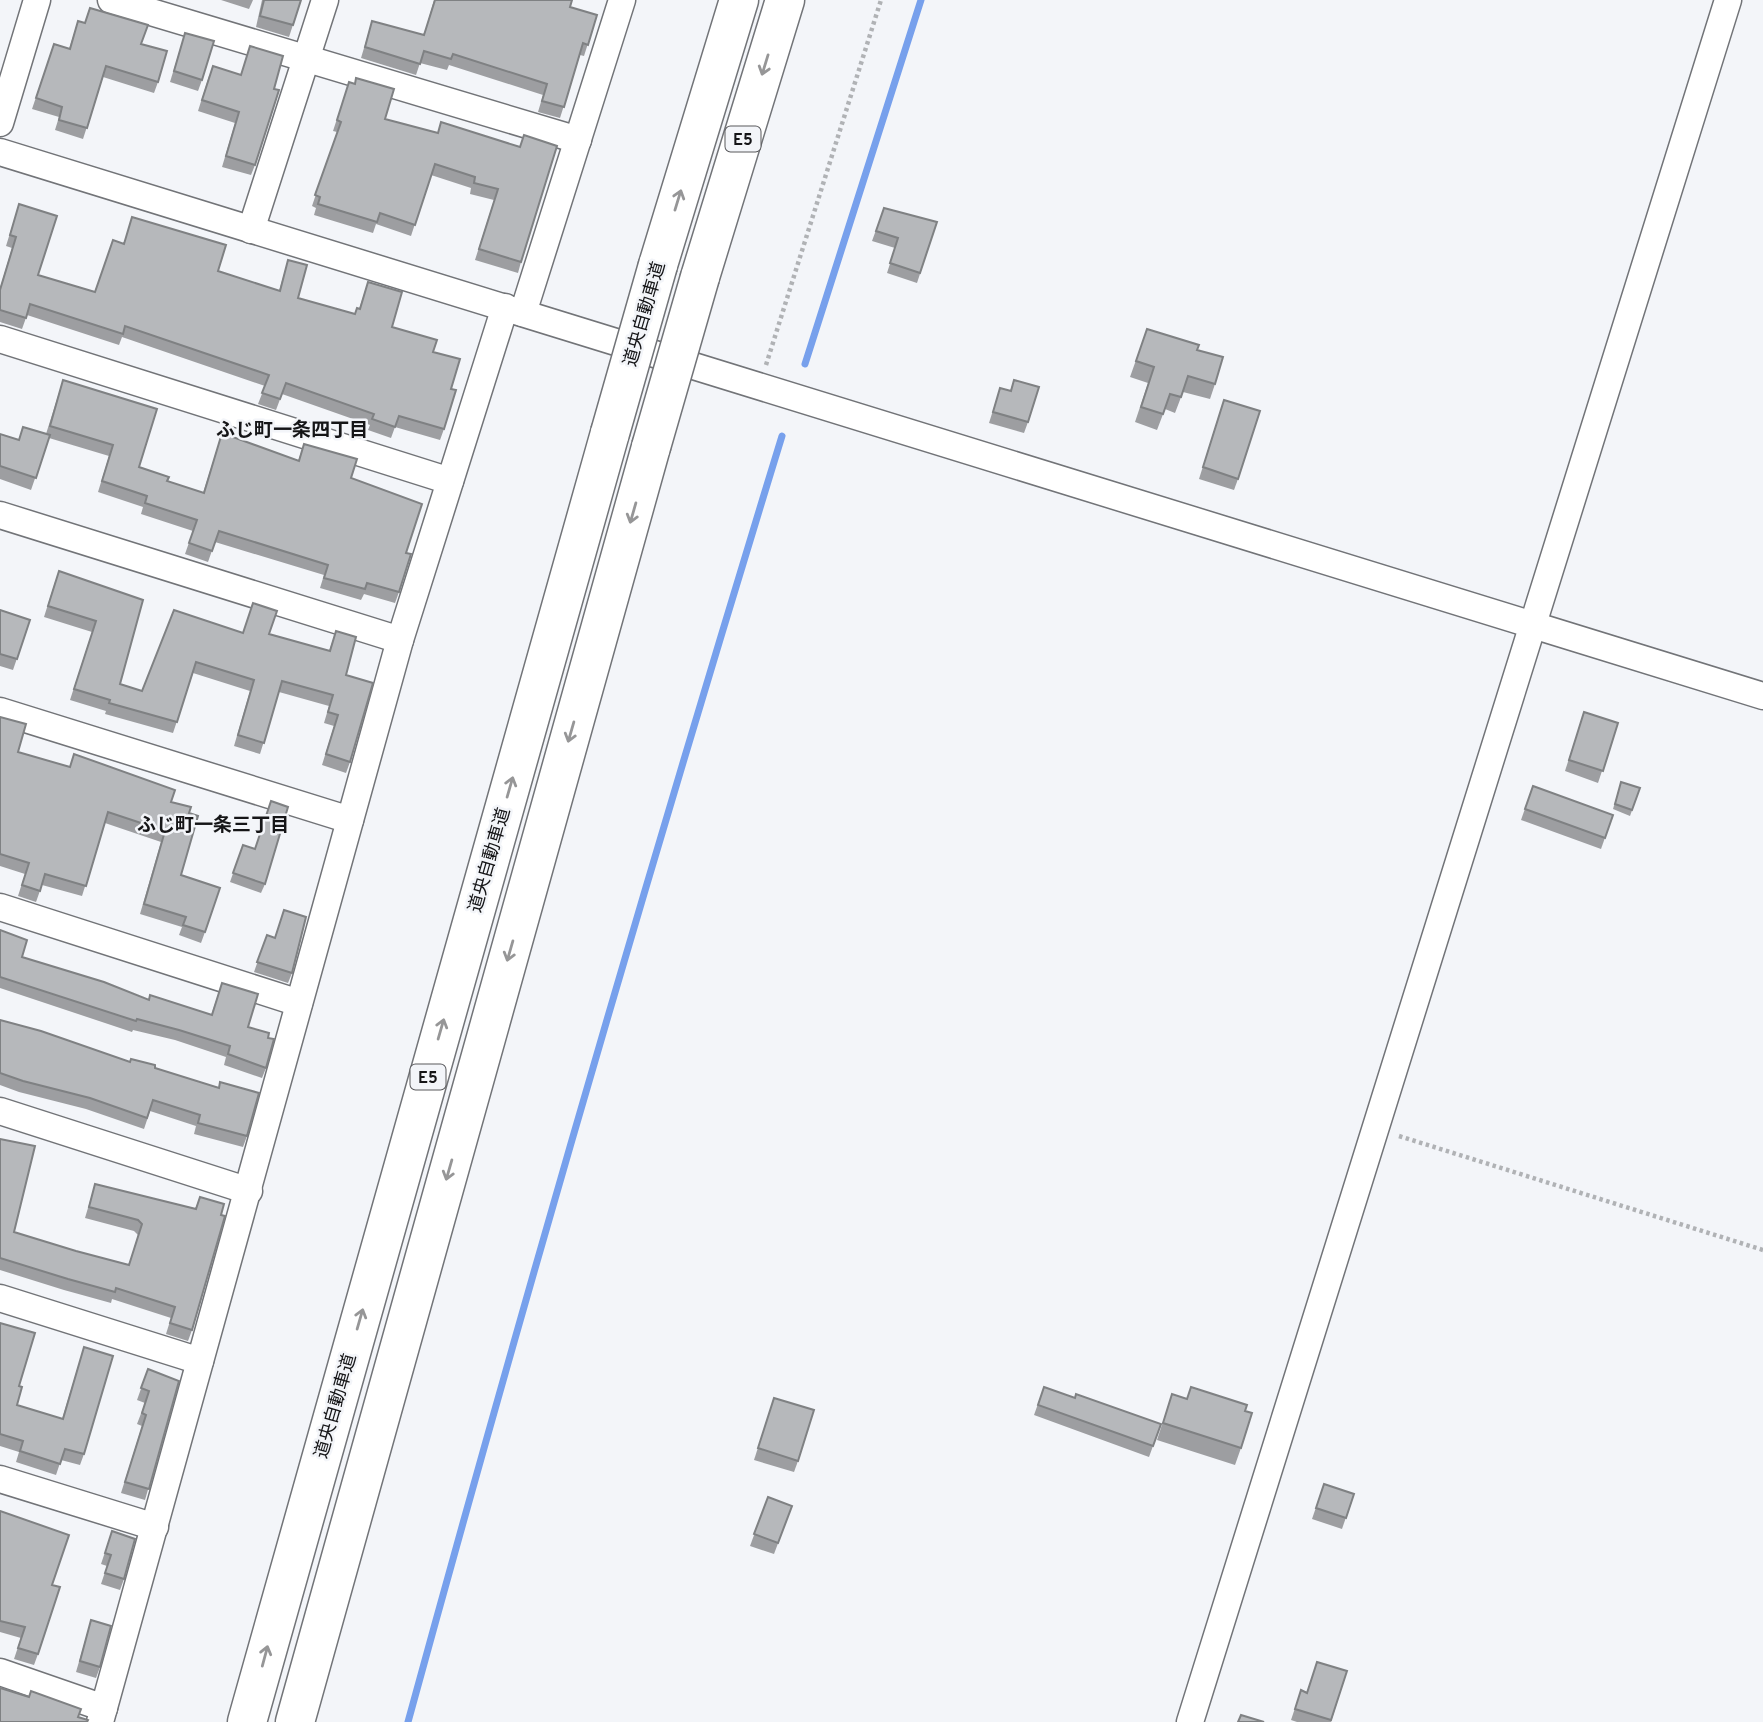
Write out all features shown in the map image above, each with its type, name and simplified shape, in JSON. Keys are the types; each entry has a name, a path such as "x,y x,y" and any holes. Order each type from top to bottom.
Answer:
{"highway":[{"name":"道央自動車道","path":"247,1722 610,433 739,0"},
{"name":"E5","path":"295,1722 651,447 785,0"}],"street":[{"path":"0,123 37,0"},
{"path":"111,0 578,140"},
{"path":"251,230 325,0"},
{"path":"0,1672 102,1715 400,640 450,481 578,140 622,0"},
{"path":"1190,1722 1728,0"},
{"path":"0,152 1763,696"},
{"path":"0,339 450,481"},
{"path":"0,515 400,640"},
{"path":"0,711 350,820"},
{"path":"0,906 299,1003"},
{"path":"0,1111 249,1191"},
{"path":"0,1298 200,1361"},
{"path":"0,1479 155,1527"}],"path":[{"path":"760,386 881,0"},
{"path":"1375,1129 1763,1250"}],"building":[{"path":"264,0 301,0 293,25 260,16"},
{"path":"435,0 572,0 570,7 597,15 588,45 583,43 564,107 542,101 547,84 453,54 451,59 424,51 420,64 365,47 372,21 424,35"},
{"path":"90,8 148,25 141,44 167,51 158,82 106,66 87,128 59,120 62,107 36,98 54,44 70,49 78,21 85,23"},
{"path":"185,33 214,41 202,80 174,71"},
{"path":"250,46 283,56 274,89 279,90 255,165 226,156 239,112 202,100 213,66 241,75"},
{"path":"356,78 394,89 385,119 438,133 441,122 520,147 524,135 557,146 521,262 479,249 498,189 474,183 475,177 435,164 415,225 380,213 377,222 318,204 320,197 315,195 341,122 337,120 349,82 355,84"},
{"path":"19,204 57,216 38,275 95,292 113,240 124,244 132,217 226,245 218,271 280,291 288,260 307,265 298,298 355,314 357,308 360,309 368,282 402,292 392,327 437,340 433,352 460,359 451,389 456,390 444,429 399,416 395,427 372,419 374,414 286,383 280,399 262,393 269,375 125,326 123,334 30,304 26,318 0,310 0,290 16,237 10,235"},
{"path":"884,208 937,222 920,273 890,263 898,238 876,231"},
{"path":"1147,329 1199,345 1197,350 1223,357 1215,384 1188,376 1181,397 1170,394 1163,414 1141,407 1154,367 1136,361"},
{"path":"63,380 157,409 139,467 169,477 167,481 204,493 222,433 299,461 304,444 357,459 351,478 422,504 406,553 411,554 399,592 367,583 365,589 324,578 328,565 219,531 212,551 189,543 197,520 145,503 147,496 102,481 113,445 50,426"},
{"path":"1014,380 1039,387 1028,422 993,412 1000,388 1011,391"},
{"path":"1224,400 1260,411 1238,479 1203,467"},
{"path":"23,427 50,435 36,478 0,466 0,434 19,440"},
{"path":"59,571 143,600 120,684 142,691 174,610 243,633 253,603 277,611 269,634 330,651 336,631 356,637 346,675 373,683 350,762 326,754 338,715 328,712 333,695 282,681 264,743 238,735 254,680 196,662 177,722 109,703 110,700 74,689 96,621 48,606"},
{"path":"0,610 30,620 17,659 0,654"},
{"path":"1584,712 1618,723 1603,771 1569,760"},
{"path":"0,717 26,724 18,752 70,767 74,754 175,790 171,802 191,807 189,813 198,816 181,875 220,888 205,932 183,925 186,917 144,904 165,831 108,812 86,886 45,874 40,891 22,885 29,863 0,854"},
{"path":"1621,782 1640,788 1632,810 1615,804"},
{"path":"1533,786 1613,815 1605,838 1525,809"},
{"path":"271,801 288,807 265,884 233,873 243,845 255,849"},
{"path":"284,910 306,917 292,973 257,962 267,935 275,938"},
{"path":"0,930 27,940 22,957 104,982 149,1000 150,995 212,1015 222,983 258,994 248,1027 269,1033 268,1038 274,1039 266,1068 228,1054 230,1046 179,1030 137,1019 136,1021 0,977"},
{"path":"0,1020 41,1031 130,1062 131,1059 155,1065 155,1068 219,1088 220,1082 259,1093 247,1136 198,1123 200,1115 153,1100 147,1118 90,1098 0,1073"},
{"path":"0,1139 35,1146 14,1232 76,1251 129,1265 142,1224 138,1220 89,1207 95,1184 196,1209 200,1197 224,1204 221,1215 225,1216 192,1330 170,1323 175,1307 116,1288 115,1292 0,1258"},
{"path":"0,1323 35,1333 19,1386 22,1387 17,1405 63,1419 84,1347 113,1356 84,1454 65,1449 60,1464 20,1451 23,1441 0,1434"},
{"path":"148,1369 179,1381 149,1489 125,1482 146,1415 142,1413 149,1391 141,1388"},
{"path":"1044,1387 1075,1398 1076,1394 1161,1424 1153,1446 1038,1405"},
{"path":"1191,1387 1247,1405 1245,1411 1252,1413 1241,1448 1163,1423 1172,1394 1187,1399"},
{"path":"774,1398 814,1410 798,1461 758,1448"},
{"path":"1324,1484 1354,1494 1346,1518 1316,1508"},
{"path":"768,1497 792,1506 778,1543 754,1534"},
{"path":"0,1511 69,1535 52,1585 60,1587 38,1654 18,1648 25,1627 0,1621"},
{"path":"112,1531 135,1539 124,1579 105,1573 111,1555 105,1553"},
{"path":"91,1620 111,1626 100,1667 80,1661"},
{"path":"1317,1662 1347,1671 1331,1720 1295,1709 1301,1690 1307,1693"},
{"path":"0,1688 29,1697 31,1691 81,1709 78,1717 88,1720 0,1722"},
{"path":"1241,1715 1264,1722 1238,1722"}],"waterway":[{"path":"805,364 921,0"},
{"path":"408,1722 590,1078 782,436"}],"district":[{"name":"ふじ町一条四丁目","path":"292,429"},
{"name":"ふじ町一条三丁目","path":"213,824"}]}
